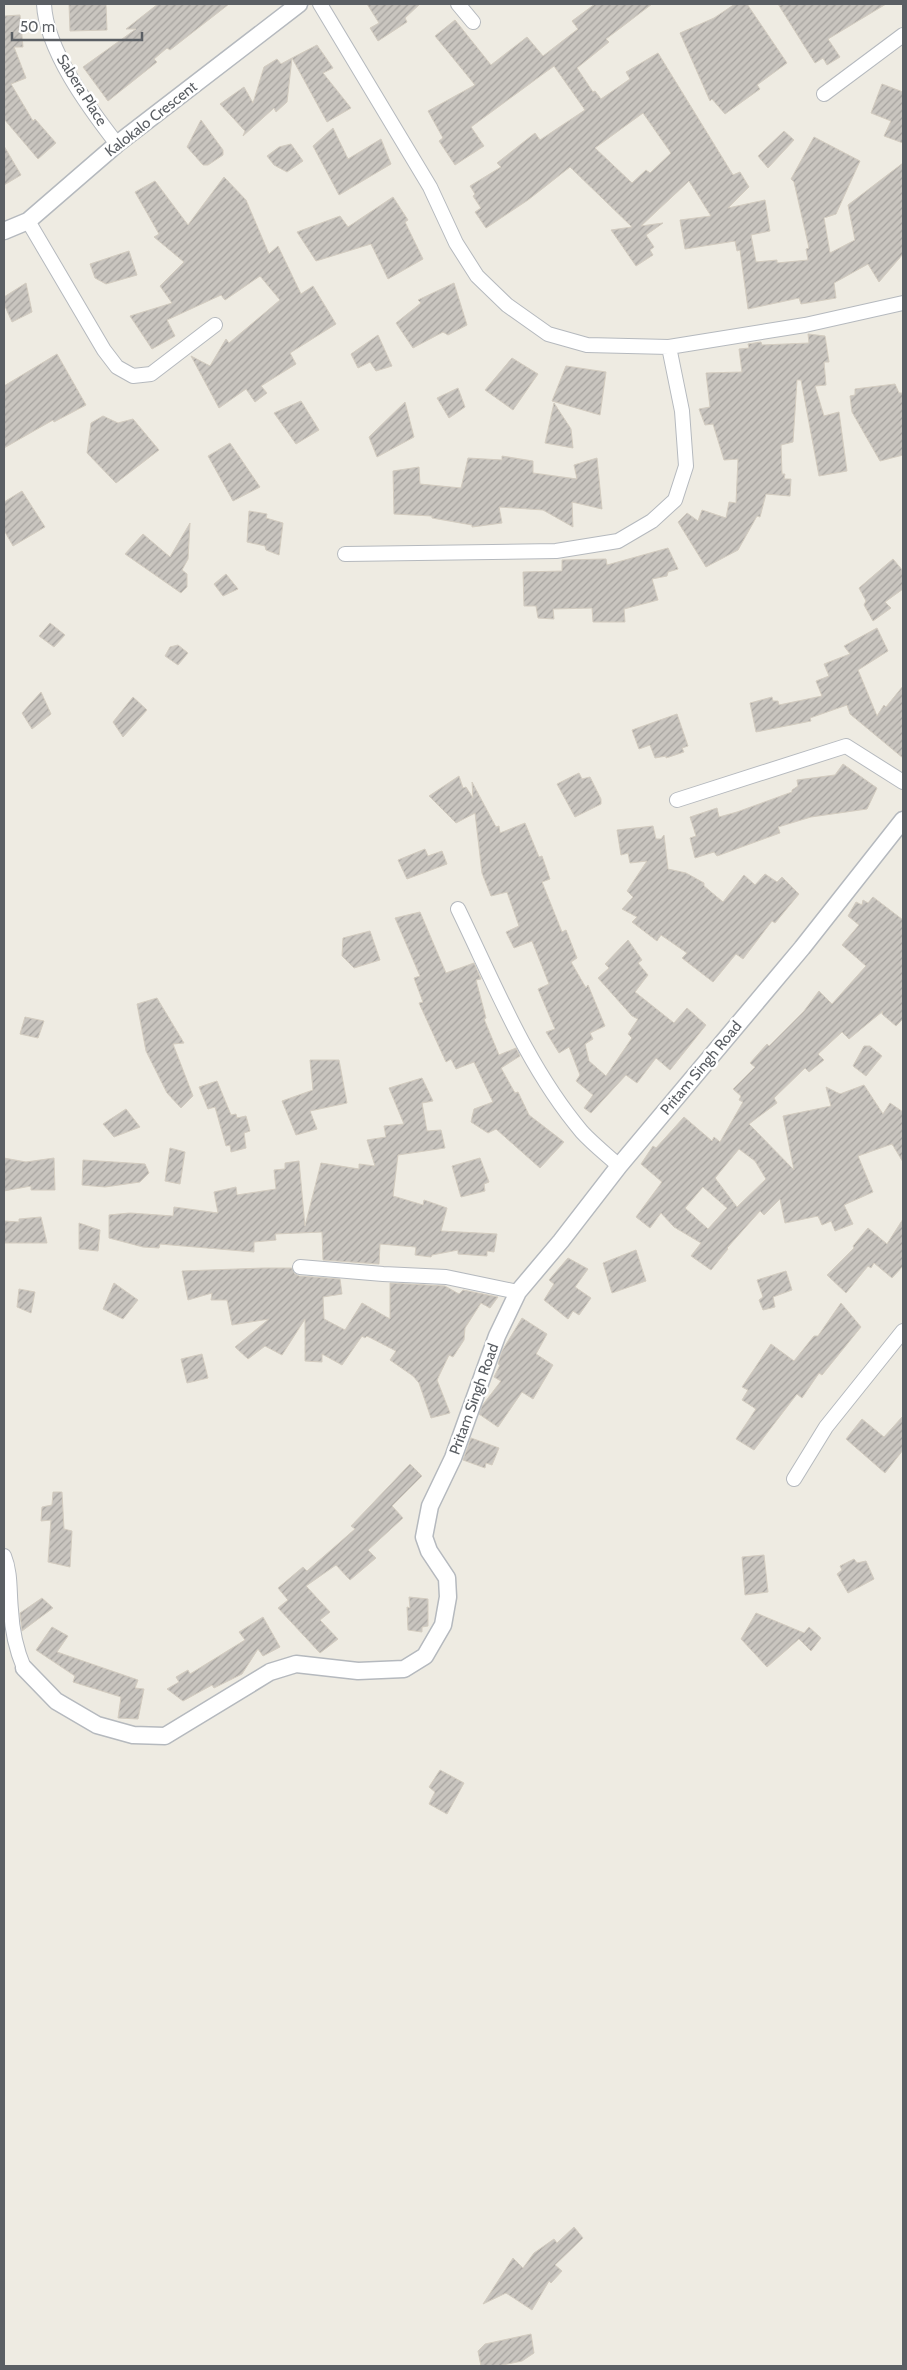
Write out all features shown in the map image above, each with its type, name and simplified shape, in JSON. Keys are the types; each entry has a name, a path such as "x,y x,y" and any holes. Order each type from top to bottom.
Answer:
{"street":[{"name":"Sabera Place","path":"44,4 52,40 89,108 117,144"},
{"name":"Kalokalo Crescent","path":"4,231 28,221 117,144 299,4"},
{"path":"320,4 430,187 456,243 477,276 507,305 548,334 587,345 669,347 805,325 903,303"},
{"path":"458,4 473,22"},
{"path":"824,94 903,35"},
{"path":"28,221 104,350 117,367 133,376 151,374 215,325"},
{"path":"345,554 556,551 618,541 652,520 675,500 686,466 682,411 669,347"},
{"path":"677,800 846,746 903,782"},
{"name":"Pritam Singh Road","path":"24,1668 56,1701 97,1725 133,1735 165,1736 270,1672 296,1664 358,1671 404,1669 425,1656 443,1626 448,1597 447,1578 429,1551 424,1538 430,1506 453,1458 497,1336 518,1292 561,1241 619,1166 802,948 903,820"},
{"path":"458,909 524,1044 552,1093 583,1133 619,1166"},
{"path":"300,1267 383,1274 446,1276 518,1292"},
{"path":"794,1479 826,1427 903,1331"},
{"path":"4,1556 9,1573 10,1612 16,1650 24,1668"}],"building":[{"path":"69,4 106,4 107,30 70,31"},
{"path":"158,4 229,4 170,50 167,48 154,59 157,62 108,101 83,67 136,29 126,29"},
{"path":"367,4 420,4 405,18 407,22 378,41 370,28 379,23"},
{"path":"595,4 652,4 606,39 609,42 577,68 593,92 595,91 601,99 630,79 626,72 658,53 733,175 740,172 749,187 728,208 765,200 770,231 751,235 756,262 777,260 777,263 808,260 806,249 809,248 794,182 791,179 814,137 860,161 836,214 824,218 830,253 855,240 848,205 903,163 903,254 879,282 868,264 834,283 836,298 801,304 799,298 748,309 740,250 737,251 735,241 685,249 680,220 711,216 689,181 641,226 663,223 646,235 654,247 650,250 653,255 636,266 611,230 632,227 570,167 528,200 486,228 475,212 481,208 473,196 475,194 470,186 501,167 497,163 535,133 540,140 585,110 554,66 471,127 484,146 455,165 439,141 443,138 428,111 475,85 435,36 455,20 491,65 527,37 543,56 578,29 572,21","holes":["643,113 671,153 650,173 646,170 632,183 595,148"]},
{"path":"735,4 747,4 787,63 757,85 760,89 725,114 712,99 710,101 680,33 714,18"},
{"path":"778,4 886,4 828,39 840,57 827,65 823,58 815,63"},
{"path":"20,15 23,47 14,47 26,78 11,84 33,121 35,119 56,143 38,159 4,119 4,16"},
{"path":"317,45 333,68 323,73 351,108 327,122 292,58"},
{"path":"292,58 287,102 276,112 274,108 243,136 245,131 220,104 244,87 253,103 264,67 277,59 281,64"},
{"path":"882,84 903,92 903,143 884,136 891,121 871,113"},
{"path":"201,120 223,150 223,155 208,165 203,165 187,147"},
{"path":"333,128 348,159 381,139 391,164 339,195 313,146"},
{"path":"784,131 794,140 768,168 758,156"},
{"path":"291,144 303,161 287,172 274,165 267,156 279,147"},
{"path":"4,146 21,175 4,185"},
{"path":"224,177 246,200 269,254 278,246 301,294 313,286 336,324 290,353 296,364 261,386 267,393 255,402 246,389 219,408 191,356 210,366 226,339 229,343 280,300 260,276 225,300 221,295 167,320 175,336 152,349 130,316 172,303 160,286 184,262 154,237 159,234 135,192 155,181 188,225"},
{"path":"393,197 408,220 405,222 423,259 388,279 371,244 316,261 297,232 340,216 348,227"},
{"path":"129,251 137,275 106,284 95,278 90,264"},
{"path":"26,283 32,312 12,322 4,304 4,297"},
{"path":"454,283 467,325 448,335 443,332 413,348 396,323 421,303 418,300"},
{"path":"808,334 825,336 829,362 824,362 826,385 815,386 824,416 839,412 847,471 819,476 801,380 797,380 793,442 781,445 782,474 785,474 784,479 791,479 790,496 766,494 760,517 757,516 738,550 706,567 678,522 687,513 698,521 702,510 726,518 729,502 736,503 738,459 724,460 713,424 705,425 699,409 710,407 706,373 742,372 739,349 749,348 748,344 761,342 762,345 809,343"},
{"path":"378,335 392,366 376,371 370,362 358,368 351,354"},
{"path":"57,354 86,405 54,422 53,420 4,448 4,386"},
{"path":"512,358 538,374 513,410 485,390"},
{"path":"566,366 606,372 600,415 552,401"},
{"path":"895,384 899,393 903,393 903,455 880,461 852,412 850,396 855,395 855,389"},
{"path":"458,388 465,407 449,418 437,398"},
{"path":"301,401 319,430 296,444 274,413"},
{"path":"405,402 414,437 377,457 369,437"},
{"path":"554,403 571,429 573,448 545,443"},
{"path":"103,416 118,423 133,419 159,450 116,483 87,453 91,423"},
{"path":"230,443 260,487 233,501 208,456"},
{"path":"502,456 533,461 533,473 577,479 574,465 597,458 602,509 572,502 573,527 543,510 499,507 502,523 472,527 472,525 432,518 432,516 394,514 393,471 419,467 420,484 461,488 468,458 502,460"},
{"path":"22,491 45,527 13,546 4,530 4,502"},
{"path":"249,511 267,514 266,518 283,523 279,555 266,550 265,546 247,542"},
{"path":"190,523 188,559 182,570 187,574 187,587 181,593 125,554 143,534 170,557"},
{"path":"668,548 678,569 668,572 667,576 652,579 658,600 624,609 625,622 593,622 592,608 553,609 554,619 538,618 536,606 524,606 523,572 562,571 562,560 606,559 607,565"},
{"path":"893,559 903,571 903,589 885,602 891,608 873,621 864,605 866,601 859,588"},
{"path":"226,574 238,589 223,596 214,584"},
{"path":"50,623 65,635 54,647 39,636"},
{"path":"877,628 888,651 858,670 877,716 884,705 886,707 903,686 903,758 850,714 847,705 810,718 811,721 756,732 750,703 772,697 773,701 778,701 779,705 822,696 816,681 829,676 824,664 850,654 844,646"},
{"path":"178,645 188,653 178,665 165,656 170,647"},
{"path":"41,692 51,714 32,729 22,713"},
{"path":"133,697 147,710 123,737 113,722"},
{"path":"677,714 688,746 682,748 684,752 666,758 666,756 655,758 650,745 639,749 632,730"},
{"path":"843,764 877,788 867,809 811,817 778,827 780,833 717,856 714,852 695,858 690,838 696,836 690,817 717,808 719,817 737,812 792,792 798,786 797,780 835,775"},
{"path":"579,773 582,779 590,777 601,799 601,804 575,817 557,784"},
{"path":"459,776 463,788 466,787 473,798 472,782 496,827 499,826 500,833 525,823 539,857 542,856 550,879 542,882 562,932 566,930 577,958 571,962 586,988 588,985 605,1026 590,1033 593,1039 585,1044 589,1061 606,1076 632,1038 628,1034 638,1019 632,1016 598,978 609,968 605,964 628,940 642,960 638,963 648,975 635,992 674,1023 687,1008 706,1025 670,1070 656,1058 637,1083 626,1075 591,1113 584,1108 593,1095 576,1081 580,1075 569,1047 559,1053 546,1032 555,1029 538,989 549,984 532,941 514,948 506,932 519,926 507,892 491,896 482,873 475,813 456,823 429,796"},
{"path":"653,826 656,839 661,839 664,835 668,869 686,873 704,883 704,886 723,902 744,875 755,885 765,874 777,882 782,877 799,894 775,923 772,921 743,959 736,954 713,982 682,958 687,953 661,935 657,941 632,922 637,917 622,909 633,897 627,891 647,861 630,863 628,853 621,855 617,830"},
{"path":"425,849 428,856 442,851 447,864 407,879 398,860"},
{"path":"873,897 903,920 903,1019 896,1026 882,1014 883,1011 849,1039 842,1032 818,1054 824,1060 809,1072 805,1068 774,1098 777,1103 749,1124 794,1170 783,1116 831,1106 826,1087 840,1094 864,1085 883,1114 890,1103 903,1112 903,1162 892,1144 858,1156 873,1192 844,1205 853,1224 835,1231 831,1221 822,1225 818,1216 785,1223 780,1199 764,1215 760,1211 727,1248 711,1270 691,1256 701,1243 674,1227 661,1213 650,1228 636,1217 662,1182 641,1164 653,1146 656,1148 684,1117 712,1141 714,1137 720,1142 743,1102 739,1100 741,1096 733,1089 755,1067 750,1063 767,1044 769,1046 804,1011 819,991 832,1004 866,966 842,945 859,925 848,916 856,902 862,905 863,900 868,903","holes":["739,1149 755,1161 766,1179 737,1207 715,1178","703,1187 727,1208 708,1229 685,1208"]},
{"path":"420,912 446,973 474,963 481,979 476,980 486,1018 484,1019 499,1055 516,1048 520,1056 501,1068 515,1093 518,1092 529,1115 564,1142 540,1168 496,1129 488,1133 471,1122 474,1109 493,1102 474,1062 456,1069 451,1059 446,1062 419,1003 423,1002 414,978 420,976 395,918"},
{"path":"370,931 380,960 354,968 342,956 343,938"},
{"path":"157,998 184,1043 173,1044 193,1096 181,1108 167,1093 146,1051 137,1004"},
{"path":"25,1017 44,1021 38,1038 20,1034"},
{"path":"864,1046 870,1046 882,1056 866,1076 853,1066"},
{"path":"310,1060 339,1060 347,1103 310,1111 317,1129 296,1135 282,1101 313,1090"},
{"path":"422,1078 433,1101 422,1103 427,1131 441,1130 445,1148 398,1155 393,1196 423,1205 424,1200 447,1208 441,1231 497,1234 494,1252 487,1251 487,1256 458,1254 458,1250 432,1255 431,1257 415,1255 416,1247 380,1244 379,1264 323,1260 322,1232 275,1234 276,1240 254,1242 254,1252 160,1244 159,1248 143,1247 109,1238 109,1215 130,1213 173,1216 174,1207 218,1213 214,1192 236,1187 237,1195 276,1189 274,1170 285,1169 285,1163 299,1161 305,1226 321,1163 359,1169 359,1164 375,1166 367,1140 386,1137 384,1126 404,1124 389,1088"},
{"path":"217,1081 231,1115 236,1114 237,1118 246,1116 250,1131 244,1133 246,1148 231,1152 230,1145 226,1146 215,1107 208,1109 199,1087"},
{"path":"126,1109 140,1127 114,1137 103,1124"},
{"path":"170,1148 185,1152 180,1184 165,1181"},
{"path":"4,1158 26,1162 54,1158 55,1190 31,1190 31,1186 4,1191"},
{"path":"480,1158 489,1182 484,1184 485,1191 461,1197 452,1166"},
{"path":"83,1160 145,1164 149,1173 140,1182 105,1187 82,1185"},
{"path":"41,1217 47,1243 4,1243 4,1221 19,1222 19,1219"},
{"path":"903,1219 903,1266 892,1278 874,1263 871,1268 868,1266 846,1293 827,1275 854,1248 853,1246 868,1228 887,1244"},
{"path":"79,1223 100,1230 98,1251 79,1249"},
{"path":"636,1250 646,1281 612,1293 603,1263"},
{"path":"568,1258 588,1269 575,1287 591,1298 579,1315 573,1311 568,1319 544,1300 554,1284 549,1280"},
{"path":"292,1268 295,1274 299,1276 340,1279 342,1294 323,1297 324,1319 345,1330 362,1303 390,1319 390,1283 445,1286 459,1294 463,1290 498,1297 490,1308 481,1303 465,1328 464,1340 453,1357 449,1355 437,1380 450,1413 431,1418 419,1383 413,1376 390,1360 396,1351 367,1336 365,1338 362,1336 342,1365 322,1354 322,1362 305,1361 305,1319 282,1355 265,1346 248,1359 235,1347 269,1319 232,1325 227,1300 211,1300 212,1293 188,1300 182,1271"},
{"path":"786,1271 792,1290 773,1297 775,1307 763,1310 759,1300 763,1297 757,1280"},
{"path":"114,1283 138,1300 123,1319 103,1309"},
{"path":"19,1289 35,1292 31,1313 17,1307"},
{"path":"841,1303 861,1327 822,1375 819,1373 802,1398 797,1394 754,1450 736,1439 756,1409 742,1400 748,1390 742,1387 771,1344 794,1361 814,1336 818,1336"},
{"path":"522,1318 547,1334 536,1354 553,1365 533,1399 522,1392 498,1427 479,1414 482,1406 501,1381 494,1377 500,1365 498,1364 502,1351"},
{"path":"202,1354 208,1378 187,1383 181,1359"},
{"path":"903,1416 903,1450 885,1473 846,1439 862,1419 884,1437"},
{"path":"471,1438 499,1448 492,1465 486,1463 485,1468 463,1460"},
{"path":"410,1464 422,1476 392,1506 403,1518 368,1550 376,1558 350,1580 336,1565 306,1586 330,1612 320,1620 338,1639 320,1653 278,1608 288,1600 278,1588 303,1567 307,1571 355,1529 351,1526"},
{"path":"53,1492 62,1492 64,1529 72,1531 70,1567 48,1562 51,1520 41,1521 42,1507 52,1505"},
{"path":"764,1555 768,1592 745,1595 742,1557"},
{"path":"854,1559 857,1563 866,1561 874,1579 848,1593 837,1574 842,1570 840,1566"},
{"path":"409,1597 428,1599 428,1626 422,1627 422,1632 408,1630 407,1607 410,1608"},
{"path":"42,1598 53,1608 22,1631 20,1613"},
{"path":"756,1613 804,1633 809,1627 821,1638 811,1651 799,1639 767,1667 741,1639"},
{"path":"263,1617 280,1647 263,1656 258,1649 242,1674 214,1688 212,1685 183,1701 167,1689 179,1682 176,1677 188,1670 190,1674 245,1640 239,1632"},
{"path":"52,1627 68,1636 57,1652 138,1680 135,1688 144,1689 138,1719 118,1718 121,1697 73,1682 75,1676 36,1650"},
{"path":"440,1770 464,1783 447,1814 429,1804 435,1792 429,1787"},
{"path":"574,2227 583,2238 555,2265 562,2271 551,2283 549,2281 532,2310 506,2293 483,2304 513,2258 523,2268 534,2253 554,2239 557,2243"},
{"path":"531,2334 534,2353 522,2361 498,2366 481,2366 478,2351 485,2344"}]}
